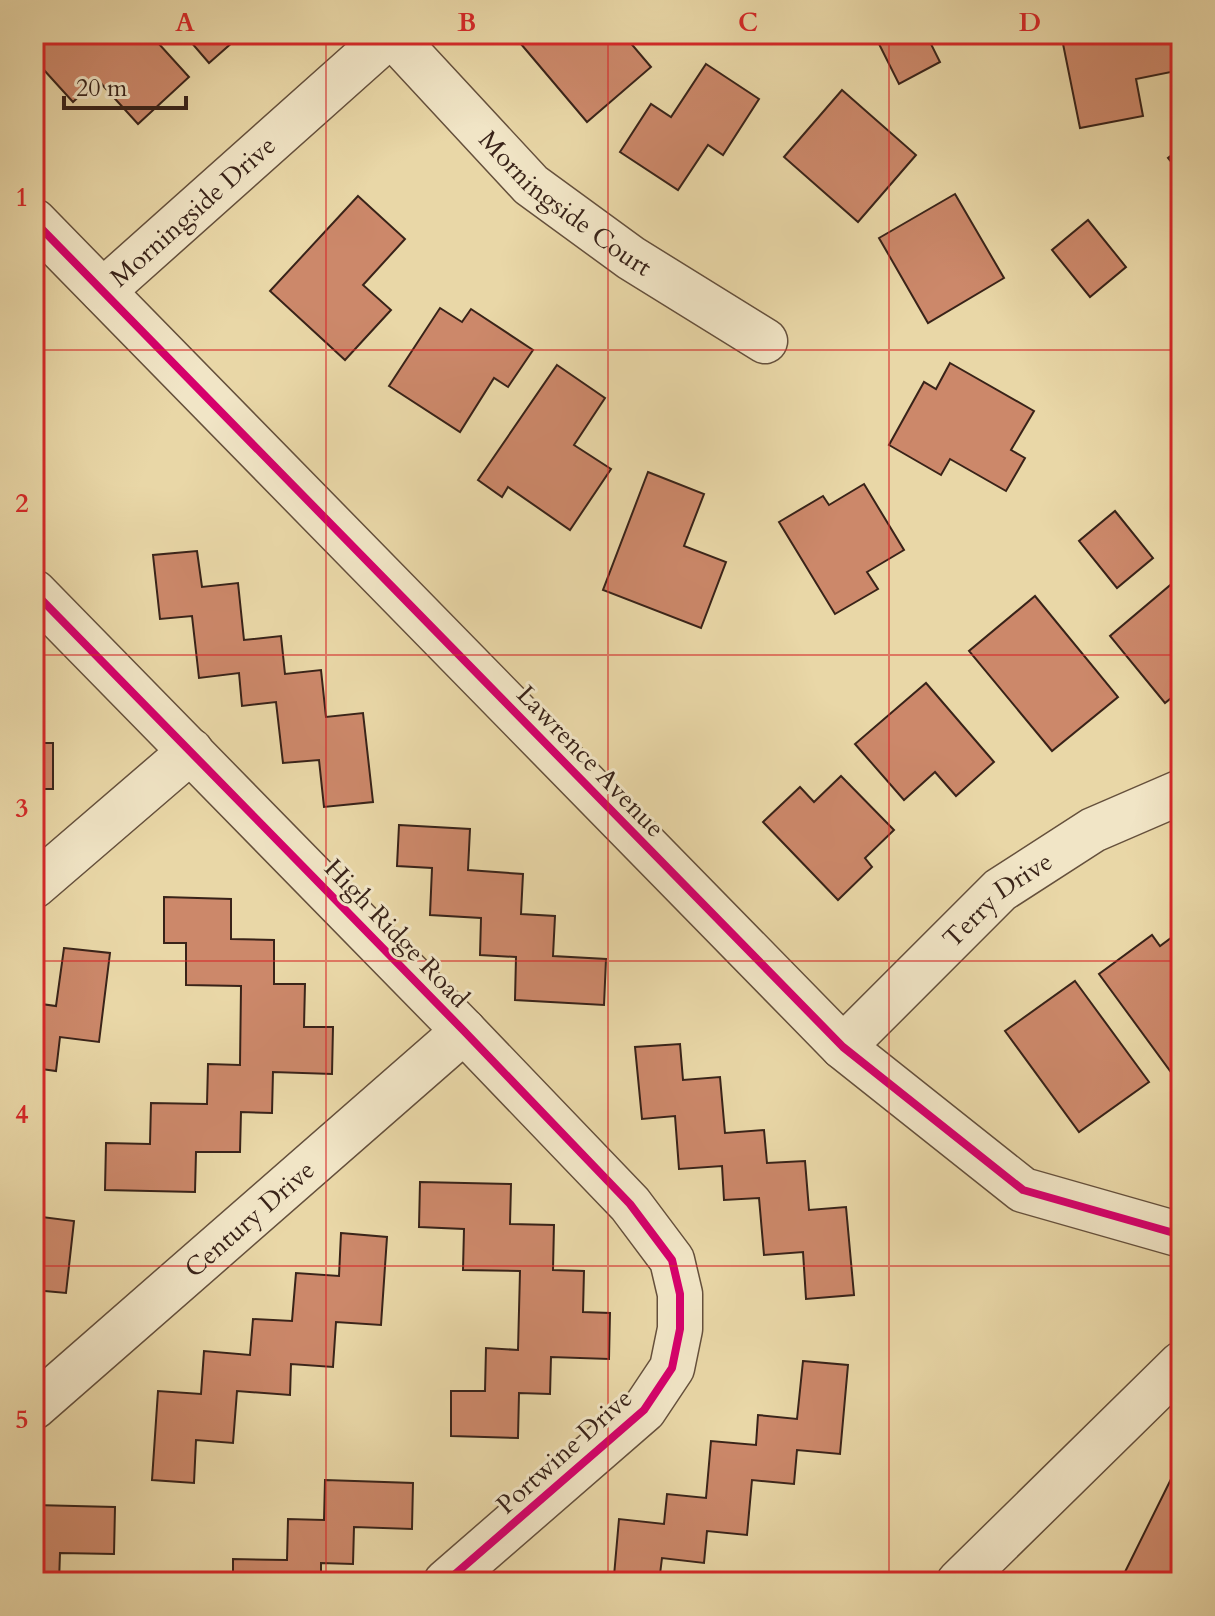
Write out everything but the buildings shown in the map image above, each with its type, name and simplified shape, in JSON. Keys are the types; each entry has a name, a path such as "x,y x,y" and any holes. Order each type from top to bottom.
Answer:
{"street":[{"name":"Morningside Drive","path":"103,291 391,34"},
{"name":"Morningside Court","path":"391,34 531,185 631,258 765,341"},
{"name":"Lawrence Avenue","path":"34,221 843,1047 1023,1190 1181,1235"},
{"name":"High Ridge Road","path":"34,592 464,1031 657,1237 672,1260 680,1294 680,1329"},
{"path":"34,886 191,751"},
{"name":"Terry Drive","path":"843,1047 1000,890 1093,830 1181,792"},
{"name":"Century Drive","path":"34,1407 464,1031"},
{"name":"Portwine Drive","path":"446,1582 644,1410 672,1368 680,1329"},
{"path":"959,1582 1181,1364"},
{"path":"980,1582 999,1543"}],"cycle path":[{"path":"34,221 843,1047 1023,1190 1181,1235"},
{"path":"34,592 630,1204 672,1260 680,1294 680,1329 672,1368 644,1410 446,1582"}]}
